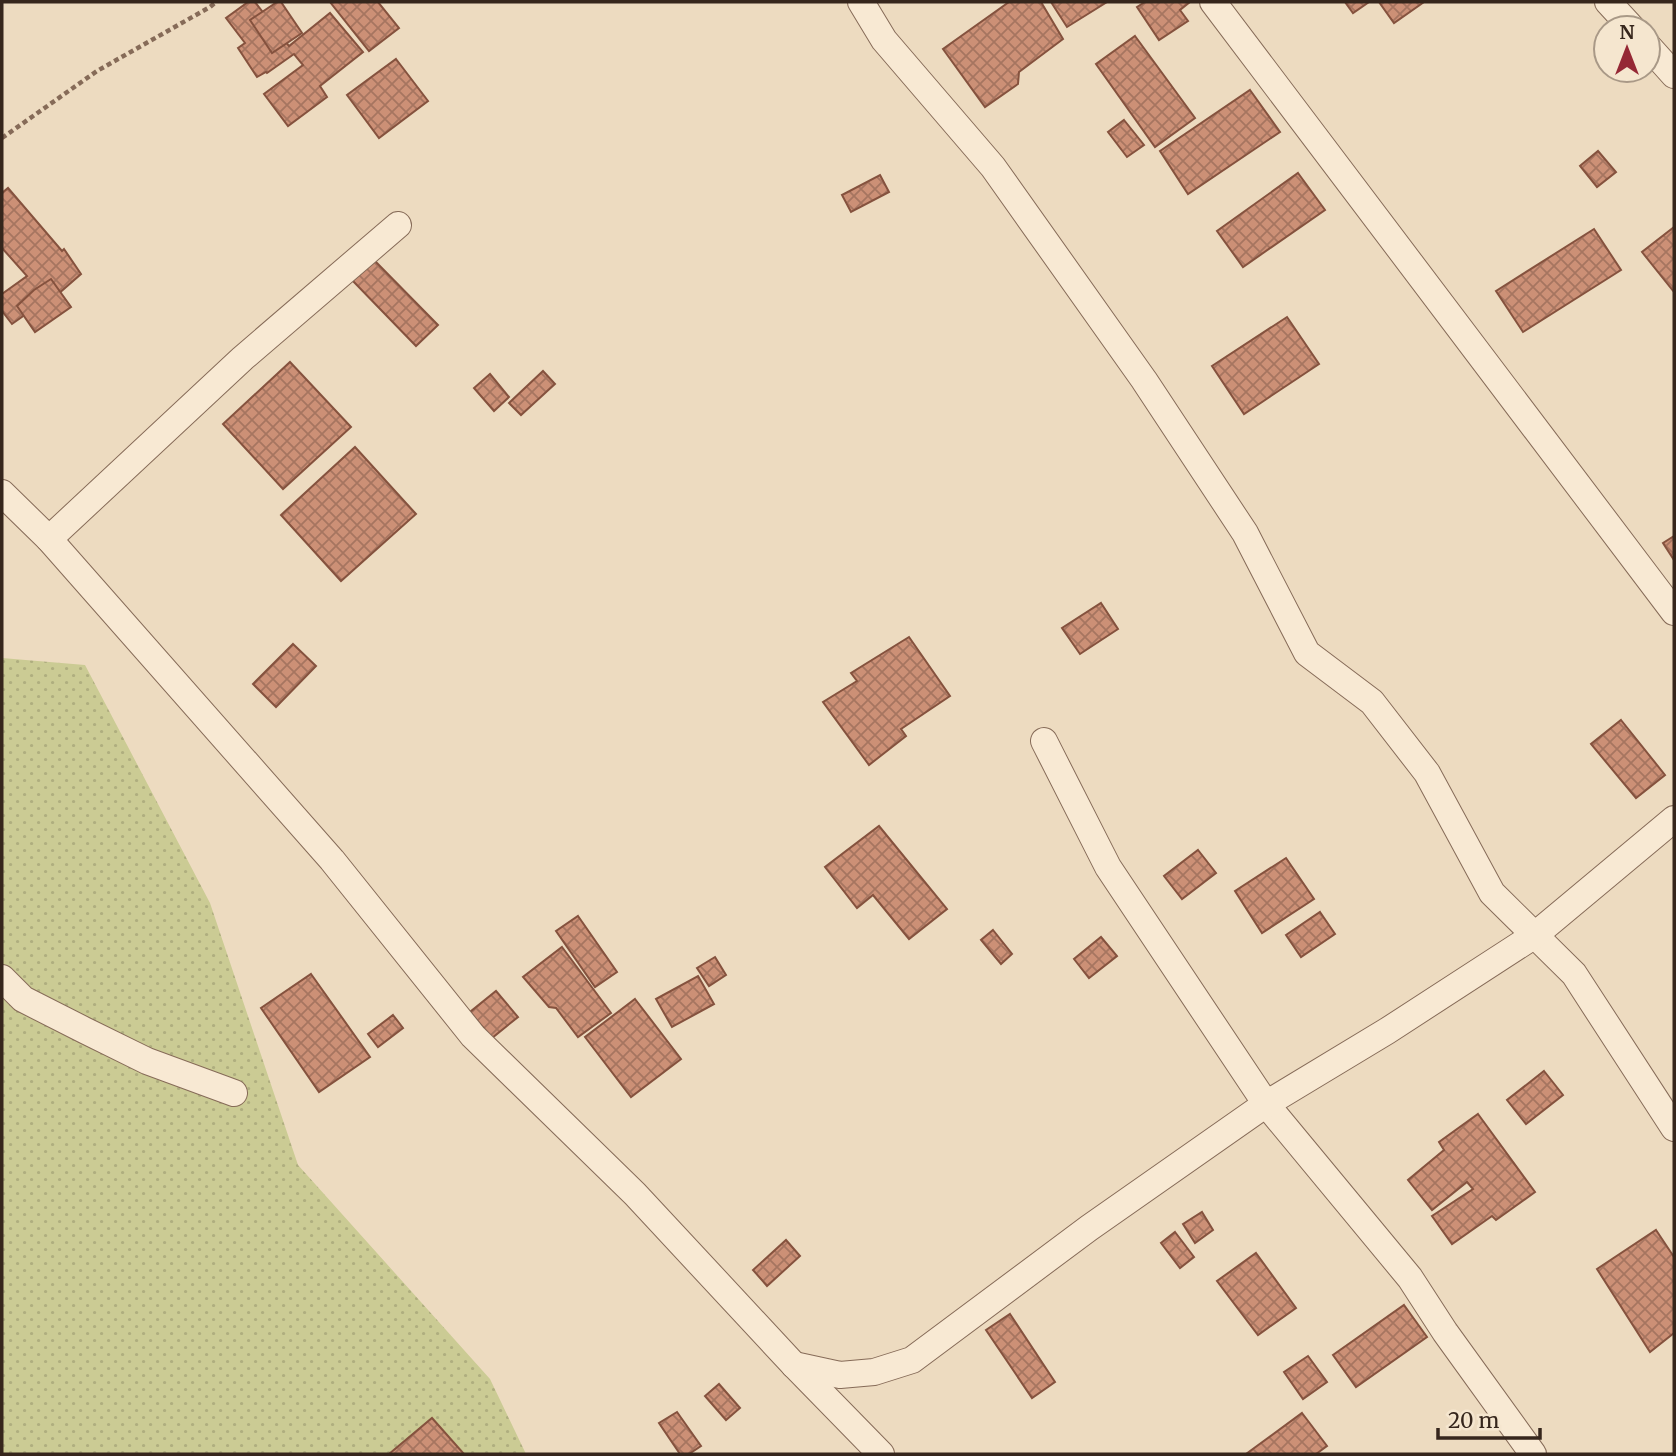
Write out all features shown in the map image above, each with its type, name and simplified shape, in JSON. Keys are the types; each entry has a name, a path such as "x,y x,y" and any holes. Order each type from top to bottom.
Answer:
{"street":[{"path":"861,2 884,40 993,167 1144,380 1245,533 1307,653 1372,702 1427,774 1492,893 1574,974 1674,1128"},
{"path":"1213,2 1674,612"},
{"path":"1662,62 1674,75"},
{"path":"49,539 243,358 398,225"},
{"path":"2,494 49,539 332,860 472,1036 635,1194 881,1454"},
{"path":"1044,741 1108,867 1266,1104 1410,1278 1533,1454"},
{"path":"794,1365 840,1375 874,1372 912,1360 1089,1228 1266,1104 1387,1031 1535,935 1674,818"},
{"path":"2,978 23,999 72,1024 147,1061 234,1093"}],"path":[{"path":"2,138 97,71 216,2"}],"green space":[{"path":"2,658 85,665 210,903 298,1165 490,1379 526,1454 2,1454"}],"building":[{"path":"248,2 255,2 289,46 330,13 363,52 320,86 327,97 288,126 264,94 303,65 294,54 257,77 238,48 245,43 226,18"},
{"path":"281,2 302,33 272,53 250,20"},
{"path":"330,2 378,2 399,28 369,51"},
{"path":"1009,2 1041,2 1063,39 1019,72 1018,84 985,107 943,49"},
{"path":"1051,2 1107,2 1067,27"},
{"path":"1145,2 1190,2 1180,10 1188,21 1159,40 1137,7"},
{"path":"1345,2 1369,2 1353,13"},
{"path":"1379,2 1424,2 1394,23"},
{"path":"1135,36 1195,118 1155,147 1096,64"},
{"path":"396,59 428,101 379,138 347,95"},
{"path":"1250,90 1280,132 1188,194 1160,151"},
{"path":"1124,120 1144,145 1127,157 1108,132"},
{"path":"1598,151 1616,172 1597,187 1580,166"},
{"path":"1298,173 1325,210 1243,267 1217,231"},
{"path":"880,175 889,192 851,212 842,195"},
{"path":"8,188 62,251 64,249 81,274 49,302 46,300 12,324 2,311 2,294 27,276 2,248 2,193"},
{"path":"1674,227 1674,292 1642,252"},
{"path":"1594,229 1621,270 1523,332 1496,291"},
{"path":"373,259 438,325 416,346 351,279"},
{"path":"51,279 71,307 35,332 17,306"},
{"path":"1287,317 1319,364 1244,414 1212,366"},
{"path":"290,362 351,427 283,489 223,424"},
{"path":"543,371 555,384 521,415 509,403"},
{"path":"490,374 509,397 494,411 474,388"},
{"path":"355,447 416,514 341,581 281,515"},
{"path":"1674,536 1674,560 1663,543"},
{"path":"1101,603 1118,629 1080,654 1062,628"},
{"path":"909,637 950,696 901,729 906,736 869,765 823,702 857,681 851,673"},
{"path":"293,644 316,666 276,707 253,684"},
{"path":"1621,720 1665,775 1636,798 1591,744"},
{"path":"879,826 947,909 909,939 873,895 857,908 825,867"},
{"path":"1198,850 1216,873 1182,899 1164,876"},
{"path":"1286,858 1314,899 1262,933 1235,891"},
{"path":"1320,912 1335,934 1301,957 1286,935"},
{"path":"578,916 617,972 595,987 556,931"},
{"path":"993,930 1012,954 1001,964 981,940"},
{"path":"1101,937 1117,956 1089,978 1074,959"},
{"path":"562,947 611,1013 578,1037 556,1008 549,1007 523,977"},
{"path":"715,957 726,975 709,986 697,968"},
{"path":"311,974 370,1057 319,1092 261,1008"},
{"path":"698,976 714,1004 672,1027 656,999"},
{"path":"496,991 518,1017 492,1038 470,1012"},
{"path":"635,999 681,1059 631,1097 585,1037"},
{"path":"393,1015 403,1028 378,1047 368,1034"},
{"path":"1544,1071 1563,1095 1526,1124 1507,1100"},
{"path":"1478,1114 1535,1192 1496,1220 1492,1216 1452,1244 1432,1216 1473,1189 1467,1182 1432,1210 1408,1180 1444,1150 1439,1142"},
{"path":"1202,1212 1213,1230 1195,1243 1183,1224"},
{"path":"1656,1230 1674,1257 1674,1333 1650,1352 1597,1269"},
{"path":"1175,1232 1194,1257 1180,1268 1161,1243"},
{"path":"786,1240 800,1256 767,1286 753,1270"},
{"path":"1256,1253 1296,1308 1258,1335 1217,1281"},
{"path":"1404,1305 1427,1337 1356,1387 1333,1355"},
{"path":"1010,1314 1055,1382 1032,1398 986,1330"},
{"path":"1308,1356 1327,1382 1303,1399 1284,1372"},
{"path":"719,1384 740,1408 726,1420 705,1396"},
{"path":"677,1412 701,1446 689,1454 680,1454 659,1423"},
{"path":"1302,1413 1327,1446 1316,1454 1246,1454"},
{"path":"432,1418 464,1454 389,1454"}]}
